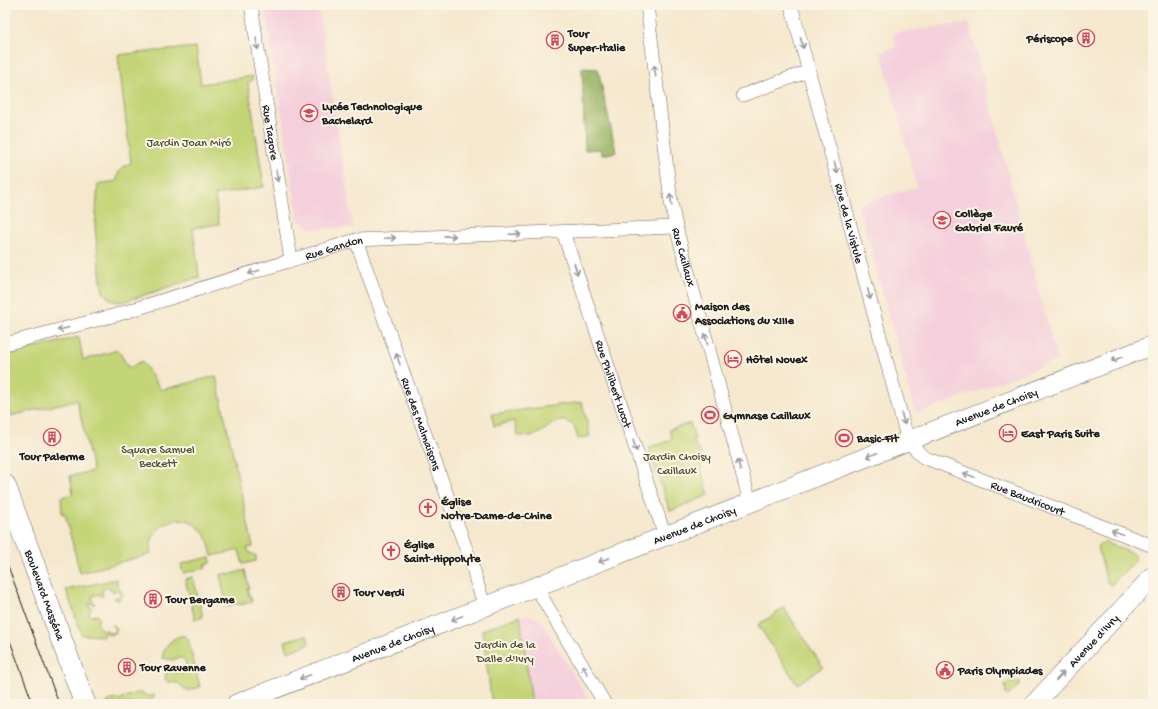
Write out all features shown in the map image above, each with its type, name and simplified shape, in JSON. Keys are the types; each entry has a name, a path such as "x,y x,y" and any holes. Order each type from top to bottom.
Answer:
{"main road":[{"name":"Avenue de Choisy","path":"236,704 1153,345"},
{"name":"Boulevard Masséna","path":"5,485 85,704"},
{"name":"Boulevard Masséna","path":"5,516 73,704"},
{"name":"Avenue d'Ivry","path":"1034,704 1153,576"}],"street":[{"name":"Rue Tagore","path":"251,5 291,260"},
{"name":"Rue Caillaux","path":"647,5 671,202 676,227 750,502"},
{"name":"Rue de la Vistule","path":"791,5 908,441"},
{"path":"744,95 809,71"},
{"name":"Rue Gandon","path":"5,344 116,315 356,240 424,236 676,227"},
{"name":"Rue Philibert Lucot","path":"563,232 665,536"},
{"name":"Rue des Malmaisons","path":"356,240 474,571 485,607"},
{"name":"Rue Baudricourt","path":"908,441 922,457 1153,546"},
{"path":"536,587 605,704"}],"shaded area":[{"name":"Lycée Technologique Bachelard","path":"271,5 318,5 353,228 311,229 298,219 266,12"},
{"name":"Collège Gabriel Fauré","path":"969,23 1057,360 920,413 915,411 913,405 858,204 917,187 881,52 896,47 893,33"},
{"path":"526,614 540,619 591,704 532,704 520,616"}],"green space":[{"name":"Jardin Joan Miró","path":"196,47 201,84 253,76 252,80 248,83 264,187 215,195 219,224 193,228 199,277 126,301 118,302 111,300 104,294 102,288 95,228 98,184 117,181 121,170 131,163 118,55"},
{"path":"582,68 598,69 616,152 602,155 601,149 585,150"},
{"name":"Square Samuel Beckett","path":"79,337 83,360 118,350 129,368 142,361 161,390 216,376 253,547 247,548 249,552 256,556 256,561 243,564 239,550 212,556 208,540 201,530 189,521 179,519 165,524 155,534 152,540 151,554 80,573 65,514 62,514 61,497 73,494 70,476 93,471 77,400 10,416 5,394 6,355"},
{"path":"582,402 590,436 578,439 574,426 563,421 554,423 535,435 530,436 518,436 514,421 494,426 492,414"},
{"name":"Jardin Choisy Caillaux","path":"690,423 695,438 693,439 697,450 699,449 704,463 700,465 709,495 670,511 648,447 661,444 672,439 669,430"},
{"path":"1104,542 1135,556 1135,561 1111,585 1107,582 1098,547 1099,544"},
{"path":"210,557 211,563 205,564 206,568 183,573 181,564"},
{"path":"245,570 249,588 247,588 252,602 239,605 238,603 227,607 220,575 228,573 229,575"},
{"path":"193,577 203,617 195,620 185,579"},
{"path":"117,579 117,585 123,594 118,601 114,598 118,597 120,594 119,591 117,590 113,592 111,589 106,587 102,590 103,595 101,596 98,594 92,597 95,604 94,605 92,603 89,604 92,608 89,612 90,616 97,615 99,619 97,623 101,630 107,630 108,632 112,633 115,630 112,625 113,624 117,629 115,633 110,635 104,633 104,636 82,635 66,590"},
{"path":"784,608 823,667 797,684 758,625"},
{"name":"Jardin de la Dalle d'Ivry","path":"520,616 532,704 492,704 482,630"},
{"path":"307,635 309,644 288,652 285,641"},
{"path":"180,636 185,636 188,639 200,687 192,690 186,690 178,683 168,682 165,679 166,672 164,667 171,666 175,672 179,673 184,671 186,667 183,658 173,660 162,658 164,650 168,644"},
{"path":"1019,681 1021,683 1008,696 1006,694 1005,684"},
{"path":"135,693 142,693 147,696 155,695 150,704 107,704 107,702 111,700 121,699"}],"tram line":[{"path":"5,558 59,704"},
{"path":"5,627 33,704"}],"place":[{"name":"Périscope","path":"1086,38"},
{"name":"Tour Super-Italie","path":"555,40"},
{"name":"Lycée Technologique Bachelard","path":"309,113"},
{"name":"Collège Gabriel Fauré","path":"942,220"},
{"name":"Maison des Associations du XIIIe","path":"682,313"},
{"name":"Hôtel Novex","path":"733,359"},
{"name":"Gymnase Caillaux","path":"710,415"},
{"name":"East Paris Suite","path":"1008,433"},
{"name":"Tour Palerme","path":"52,437"},
{"name":"Basic-Fit","path":"844,438"},
{"name":"Église Notre-Dame-de-Chine","path":"428,508"},
{"name":"Église Saint-Hippolyte","path":"391,551"},
{"name":"Tour Verdi","path":"341,592"},
{"name":"Tour Bergame","path":"153,599"},
{"name":"Tour Ravenne","path":"127,667"},
{"name":"Paris Olympiades","path":"945,670"}]}
